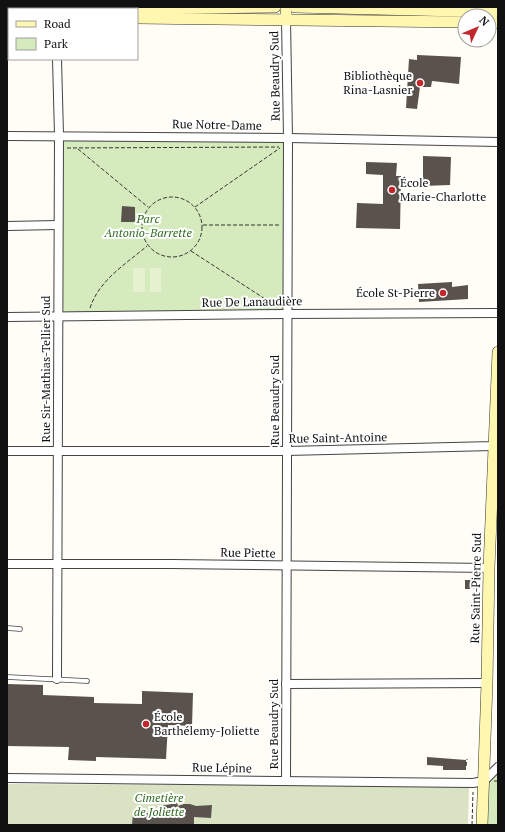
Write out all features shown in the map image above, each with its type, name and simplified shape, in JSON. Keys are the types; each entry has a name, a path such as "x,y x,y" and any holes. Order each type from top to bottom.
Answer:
{"main road":[{"path":"138,9 275,7"},
{"path":"286,7 286,19"},
{"path":"295,7 498,12"},
{"path":"138,18 457,22"},
{"name":"Rue Saint-Pierre Sud","path":"482,825 478,782 487,683 489,568 498,352"}],"street":[{"name":"Rue Beaudry Sud","path":"286,19 288,138 286,781"},
{"name":"Rue Sir-Mathias-Tellier Sud","path":"57,60 59,148 57,679"},
{"name":"Rue Notre-Dame","path":"7,136 59,135 498,142"},
{"path":"7,226 58,225"},
{"name":"Rue De Lanaudière","path":"7,317 498,313"},
{"name":"Rue Saint-Antoine","path":"7,452 287,452 495,445"},
{"name":"Rue Piette","path":"7,564 489,568"},
{"path":"286,684 487,683"},
{"path":"478,782 498,767"},
{"name":"Rue Lépine","path":"7,778 478,782"}],"lane":[{"path":"7,628 20,628"},
{"path":"7,677 87,681"}],"path":[{"path":"59,148 283,147 195,207"},
{"path":"78,148 149,207"},
{"path":"166,197 177,197 187,201 195,207 200,216 202,225 197,244 191,251 182,256 173,258 163,257 147,246 142,236 141,226 143,216 149,207 157,200 166,197"},
{"path":"202,225 288,225"},
{"path":"88,317 93,300 110,277 147,246"},
{"path":"191,251 287,314"},
{"path":"466,766 467,759"},
{"path":"472,825 478,782"}],"green space":[{"name":"Parc Antonio-Barrette","path":"59,135 288,138 287,314 58,317"},
{"path":"133,268 145,268 145,292 133,292"},
{"path":"150,268 161,268 161,292 150,292"},
{"path":"498,767 498,825 482,825 484,781"},
{"name":"Cimetière de Joliette","path":"7,784 469,786 468,825 7,825"}],"building":[{"name":"Bibliothèque Rina-Lasnier","path":"417,55 461,57 459,84 432,81 431,87 420,87 417,109 406,108 409,59 417,60"},
{"path":"423,156 451,157 450,185 423,186"},
{"name":"École Marie-Charlotte","path":"366,162 397,163 396,176 401,176 400,229 356,228 357,203 383,204 383,175 366,174"},
{"path":"122,206 135,207 135,222 121,222"},
{"name":"École St-Pierre","path":"452,282 452,287 468,285 468,299 419,302 418,284"},
{"path":"465,580 476,580 476,589 465,589"},
{"path":"7,684 43,685 43,695 94,697 94,703 142,704 142,691 193,693 192,726 168,725 166,759 96,757 96,761 68,760 69,747 7,746"},
{"path":"427,757 466,760 466,770 443,770 443,766 427,765"},
{"path":"177,803 178,806 184,804 196,806 212,805 211,818 194,817 194,825 132,825 133,813 157,813 158,808 161,806"}],"place":[{"name":"Bibliothèque Rina-Lasnier","path":"420,83"},
{"name":"École Marie-Charlotte","path":"392,190"},
{"name":"École St-Pierre","path":"443,293"},
{"name":"École Barthélemy-Joliette","path":"146,724"}]}
